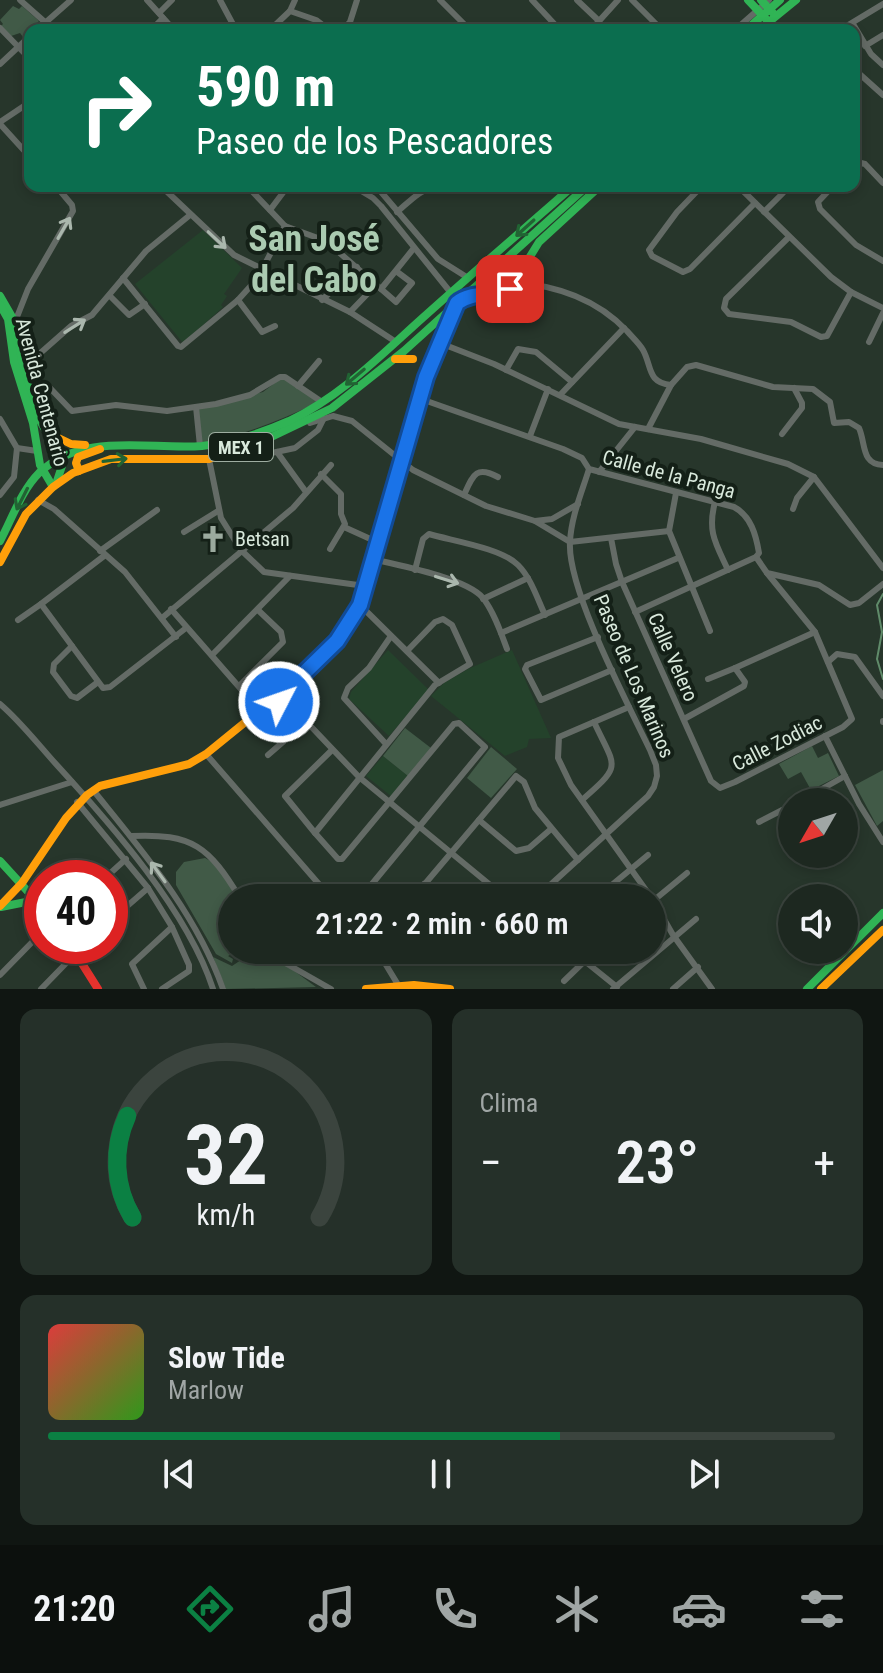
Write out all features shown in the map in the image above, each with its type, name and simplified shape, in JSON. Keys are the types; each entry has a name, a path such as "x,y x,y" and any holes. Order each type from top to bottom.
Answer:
{"main road":[{"path":"748,0 766,9 796,0"},
{"path":"752,24 780,0"},
{"name":"MEX 1","path":"0,541 31,482 61,457 88,446 200,446 266,430 322,402 386,352 566,192"},
{"name":"MEX 1","path":"0,562 26,514 38,500 79,471 111,459 209,459 302,425 343,400 395,359 580,192"},
{"path":"0,906 22,883 77,802 100,786 180,767 206,754 283,692 337,641 360,605 426,377 460,301 510,289 539,242 593,192"},
{"path":"555,215 571,211"},
{"name":"Avenida Centenario","path":"0,296 15,322 20,361 36,411 61,457 62,466 55,486"},
{"name":"Avenida Centenario","path":"0,305 8,319 14,362 33,423 42,470 55,486"},
{"path":"396,342 426,377"},
{"path":"395,359 413,359"},
{"path":"48,433 71,444 88,446"},
{"path":"79,471 76,463 78,457 111,446"},
{"path":"291,703 299,678"},
{"path":"283,692 291,703"},
{"path":"283,692 279,702 291,703"},
{"path":"261,710 291,703"},
{"path":"0,861 24,886"},
{"path":"0,906 24,902"},
{"path":"807,989 883,913"},
{"path":"821,989 883,930"},
{"path":"83,964 98,989"},
{"path":"366,989 436,986 450,989"}],"street":[{"path":"20,0 45,23 71,0"},
{"path":"147,0 168,24"},
{"path":"155,24 172,0"},
{"path":"220,0 233,24"},
{"path":"276,24 290,11 295,0"},
{"path":"348,24 357,0"},
{"path":"440,0 464,24"},
{"path":"448,8 454,0"},
{"path":"532,0 554,24"},
{"path":"577,0 599,21"},
{"path":"596,24 618,0"},
{"path":"632,0 656,24"},
{"path":"853,24 883,4"},
{"path":"744,24 766,9"},
{"path":"290,11 321,24"},
{"path":"0,28 24,52"},
{"path":"865,46 883,35"},
{"path":"860,37 883,65"},
{"path":"0,64 24,41"},
{"path":"860,74 883,95"},
{"path":"24,106 0,123 24,150"},
{"path":"860,163 883,183"},
{"path":"15,322 28,289 73,211 70,201 62,192"},
{"path":"167,192 230,253 350,312 396,342"},
{"path":"253,192 285,226 324,239 396,302 412,283 396,271"},
{"path":"270,210 284,192"},
{"path":"363,192 373,198 451,293"},
{"path":"373,198 376,192"},
{"path":"380,192 438,259 465,276"},
{"path":"397,212 424,192"},
{"path":"696,192 649,250 652,256 683,272 690,269 755,203"},
{"path":"744,192 831,277 883,311 869,342"},
{"path":"827,192 818,202 820,209 856,245 883,261"},
{"path":"764,212 783,193"},
{"path":"36,411 41,396 34,364 37,356 75,323 92,315 146,251 190,215"},
{"path":"123,278 180,347 238,300 262,271 285,226"},
{"path":"789,237 726,299 724,308 729,314 791,322 821,337 827,336 851,292"},
{"path":"350,312 396,271 414,248"},
{"path":"322,300 357,267"},
{"path":"489,282 516,281 571,294 607,314 624,328 644,352 651,377 661,385 671,385"},
{"path":"497,294 506,305 530,312"},
{"path":"110,296 129,315 145,304"},
{"path":"238,300 262,332 275,326"},
{"path":"560,395 624,328"},
{"path":"383,331 386,352"},
{"path":"440,343 548,389 606,419 701,439 788,464 814,477 883,568"},
{"path":"506,370 518,349 531,349 572,382"},
{"path":"298,386 319,361"},
{"path":"648,429 671,385 687,367 696,365 750,382 813,389 830,402 834,423 849,422 859,428 869,461 874,465 883,465"},
{"path":"38,382 50,388 72,411 116,405 167,411 196,407 250,395 280,377 285,377 322,402"},
{"path":"782,434 802,408 794,388"},
{"path":"530,436 548,389"},
{"name":"Calle de la Panga","path":"421,399 574,454 582,458 589,469 734,507 747,516 758,547 756,557"},
{"path":"196,407 200,446"},
{"path":"302,425 333,416 352,421 402,463 486,506 535,521 570,542 669,531"},
{"path":"0,419 17,448 14,477 0,495"},
{"path":"232,450 245,458 298,446 318,430 323,420"},
{"path":"599,472 635,427"},
{"path":"17,448 37,451"},
{"path":"277,452 306,492"},
{"path":"209,459 218,511 241,550 264,572 365,586"},
{"path":"162,618 293,508 331,465"},
{"name":"Paseo de Los Marinos","path":"551,884 640,806 654,787 657,776 656,765 612,670 575,575 570,542 589,469"},
{"path":"464,495 480,471 485,470 498,477"},
{"path":"321,474 341,494 344,527 330,549"},
{"path":"793,509 797,498 814,477"},
{"path":"676,493 669,531 710,631"},
{"path":"38,500 54,509 125,572 176,637"},
{"path":"715,502 710,519 712,537 728,570"},
{"path":"535,521 552,519 578,504"},
{"path":"18,620 157,510"},
{"path":"184,532 218,511"},
{"path":"344,527 377,542"},
{"path":"415,570 423,539 429,534 504,556 528,578 545,615"},
{"name":"Calle Velero","path":"611,538 622,582 715,786"},
{"path":"635,612 756,557 815,632 828,662 837,654 855,657 883,696"},
{"path":"501,633 678,558"},
{"path":"372,559 462,584 483,599 507,649"},
{"path":"767,573 819,585 850,605 859,603 883,584"},
{"path":"212,655 290,576"},
{"path":"483,599 528,578"},
{"path":"41,604 103,688 110,687 186,628"},
{"path":"360,605 439,683"},
{"path":"171,609 261,710"},
{"path":"239,686 283,642 281,632 258,610"},
{"path":"315,833 439,683 470,664 450,622 437,620 407,651"},
{"path":"708,679 815,632"},
{"path":"386,744 369,729 344,698 348,688 369,668 391,636"},
{"path":"598,637 527,665 525,669 541,700 612,670"},
{"path":"72,646 53,666 53,672 71,696 77,698 98,682"},
{"name":"Calle Zodiac","path":"715,786 720,788 735,782 851,721 828,662"},
{"path":"684,719 744,686 744,679 735,668"},
{"path":"291,703 359,777 489,884"},
{"path":"0,704 72,782 89,793 131,836 197,930 223,989"},
{"path":"629,707 558,739 558,758 571,785 641,884"},
{"path":"0,716 7,710"},
{"path":"268,755 304,719"},
{"path":"582,800 606,780 613,769 594,722"},
{"path":"332,750 285,796 338,859 342,859 454,724 459,723 484,745 372,884"},
{"path":"825,736 883,842"},
{"path":"206,754 319,884"},
{"path":"424,884 516,776 524,782 535,808 578,860"},
{"path":"824,788 845,776"},
{"path":"0,805 72,782"},
{"path":"89,793 168,902 200,955 213,989"},
{"path":"77,802 148,888 172,927 188,962 189,971 162,989"},
{"path":"759,822 778,812"},
{"path":"479,820 516,851 529,848 551,829"},
{"path":"876,832 883,824"},
{"path":"131,836 168,835 204,851 218,863 231,884"},
{"path":"612,884 648,855"},
{"path":"666,890 687,873"},
{"path":"128,905 148,888"},
{"path":"589,964 616,988 673,935 696,919"},
{"path":"666,923 712,989"},
{"path":"144,989 132,964 172,927"},
{"path":"0,975 24,950"},
{"path":"41,989 62,964"},
{"path":"287,964 331,989"},
{"path":"385,964 399,988"},
{"path":"564,981 580,964"},
{"path":"673,989 698,967"}],"shaded area":[{"path":"13,6 19,9 22,6 39,21 24,24 23,37 20,33 11,36 0,27 3,24 0,20"},
{"path":"203,230 242,268 224,294 227,296 221,305 223,307 183,343 135,284"},
{"path":"284,378 318,402 261,427 201,445 198,409 263,392"},
{"path":"388,650 429,690 389,736 349,699 351,692"},
{"path":"512,650 551,738 529,739 527,747 505,756 431,696 444,683 468,669"},
{"path":"405,728 431,748 408,776 383,756"},
{"path":"812,746 818,758 828,753 839,776 810,788 801,772 788,779 779,764"},
{"path":"491,747 517,769 491,798 467,778"},
{"path":"383,756 408,776 391,796 366,776"},
{"path":"883,770 883,821 877,826 858,788 855,785"},
{"path":"205,858 218,865 229,884 218,884 218,955 176,885 176,872 184,862"},
{"path":"213,957 218,959 218,964 285,964 316,987 226,989"}],"waterway":[{"path":"883,594 877,605 882,632 877,659 883,679"}],"traffic: fast":[{"path":"748,0 767,20"},
{"path":"761,0 773,13"},
{"path":"753,24 780,0"},
{"path":"766,24 796,0"},
{"path":"0,541 33,480 56,460 96,447 213,445 258,433 308,411 362,372 566,192"},
{"path":"265,440 332,408 404,351 580,192"},
{"path":"463,299 510,289 539,242 593,192"},
{"path":"0,296 15,322 20,361 39,419 61,457 62,466 56,484"},
{"path":"0,305 8,319 14,362 33,423 40,465 53,487"},
{"path":"284,690 292,690 297,699 295,706 284,708 279,703 279,695 284,690"},
{"path":"0,861 24,887"},
{"path":"1,907 24,902"},
{"path":"807,989 883,913"}],"traffic: slow":[{"path":"286,690 331,648 360,605 426,377 457,304"},
{"path":"395,359 413,359"},
{"path":"48,433 71,444 85,445"},
{"path":"0,562 26,514 53,487 73,473 111,459 209,459 265,440"},
{"path":"79,471 76,463 78,457 100,449"},
{"path":"0,906 22,883 66,818 87,795 100,786 189,764 206,754 280,694"},
{"path":"821,989 883,930"},
{"path":"366,989 414,985 450,989"}],"traffic: jam":[{"path":"82,964 98,989"}],"place":[{"name":"Betsan","path":"213,539"}],"district":[{"name":"San José del Cabo","path":"314,260"}],"route":[{"path":"279,702 282,707 295,706 299,678 337,641 360,605 426,377 457,303 462,299 510,289"}]}
